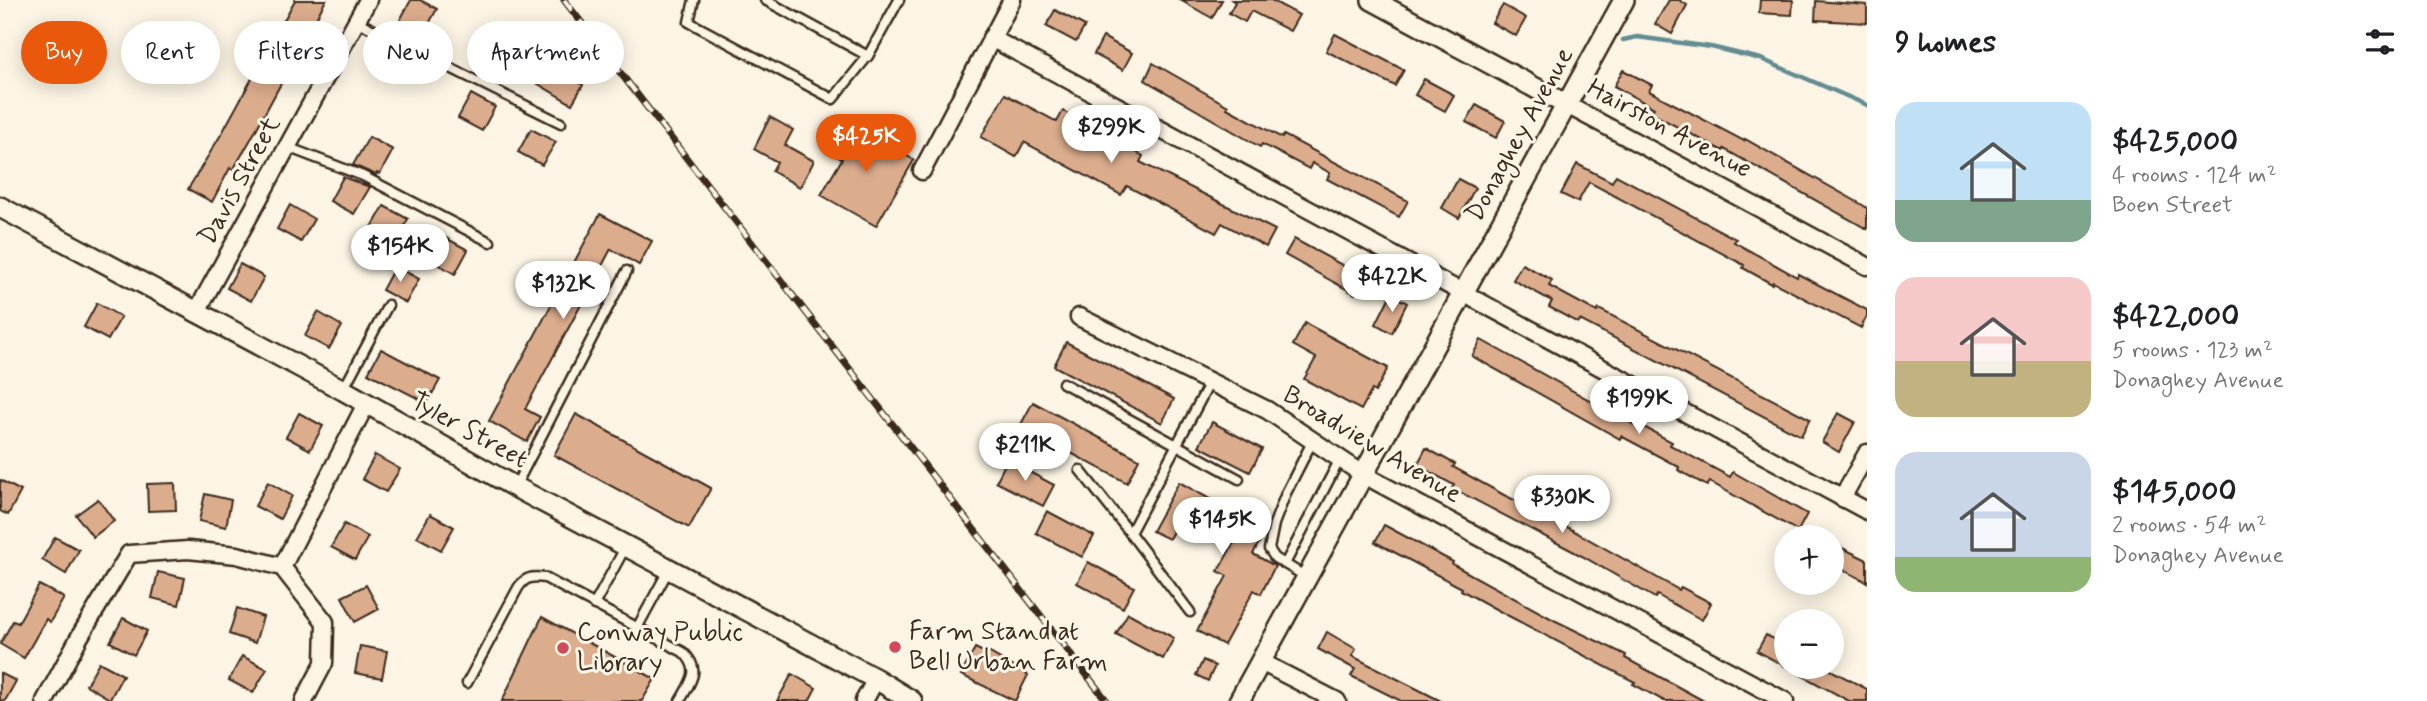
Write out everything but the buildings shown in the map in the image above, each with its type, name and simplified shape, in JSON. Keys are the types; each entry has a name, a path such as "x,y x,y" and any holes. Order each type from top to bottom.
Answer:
{"street":[{"name":"Davis Street","path":"197,313 368,0"},
{"path":"922,171 1012,0"},
{"name":"Hairston Avenue","path":"1372,0 1867,265"},
{"name":"Donaghey Avenue","path":"1240,701 1624,0"},
{"path":"991,38 1867,511"},
{"name":"Tyler Street","path":"0,207 342,390 515,487 876,679 912,701"},
{"name":"Broadview Avenue","path":"1079,317 1267,410 1364,475 1785,701"},
{"path":"282,567 366,404"},
{"path":"1842,498 1867,453"},
{"path":"45,701 129,554 188,550 237,555 282,567 325,622 324,663 304,701"},
{"path":"1261,662 1337,701"},
{"path":"864,701 876,679"}],"lane":[{"path":"694,0 689,22 833,99 868,55 899,0"},
{"path":"765,0 868,55"},
{"path":"356,21 561,123"},
{"path":"287,147 363,176 490,242"},
{"path":"515,487 627,271"},
{"path":"342,390 388,304"},
{"path":"1130,533 1210,382"},
{"path":"1063,383 1239,479"},
{"path":"1308,578 1275,558 1269,549 1274,524 1286,493 1312,440"},
{"path":"1286,564 1340,459"},
{"path":"1080,470 1190,612"},
{"path":"594,606 626,546"},
{"path":"637,628 669,569"},
{"path":"467,683 524,579 534,576 545,578 682,652 692,661 694,668 680,701"}],"waterway":[{"path":"1623,40 1637,37 1711,47 1761,59 1867,105"}],"railway":[{"path":"564,0 1107,701"}],"place":[{"name":"Farm Stand at Bell Urban Farm","path":"895,647"},
{"name":"Conway Public Library","path":"563,648"}]}
